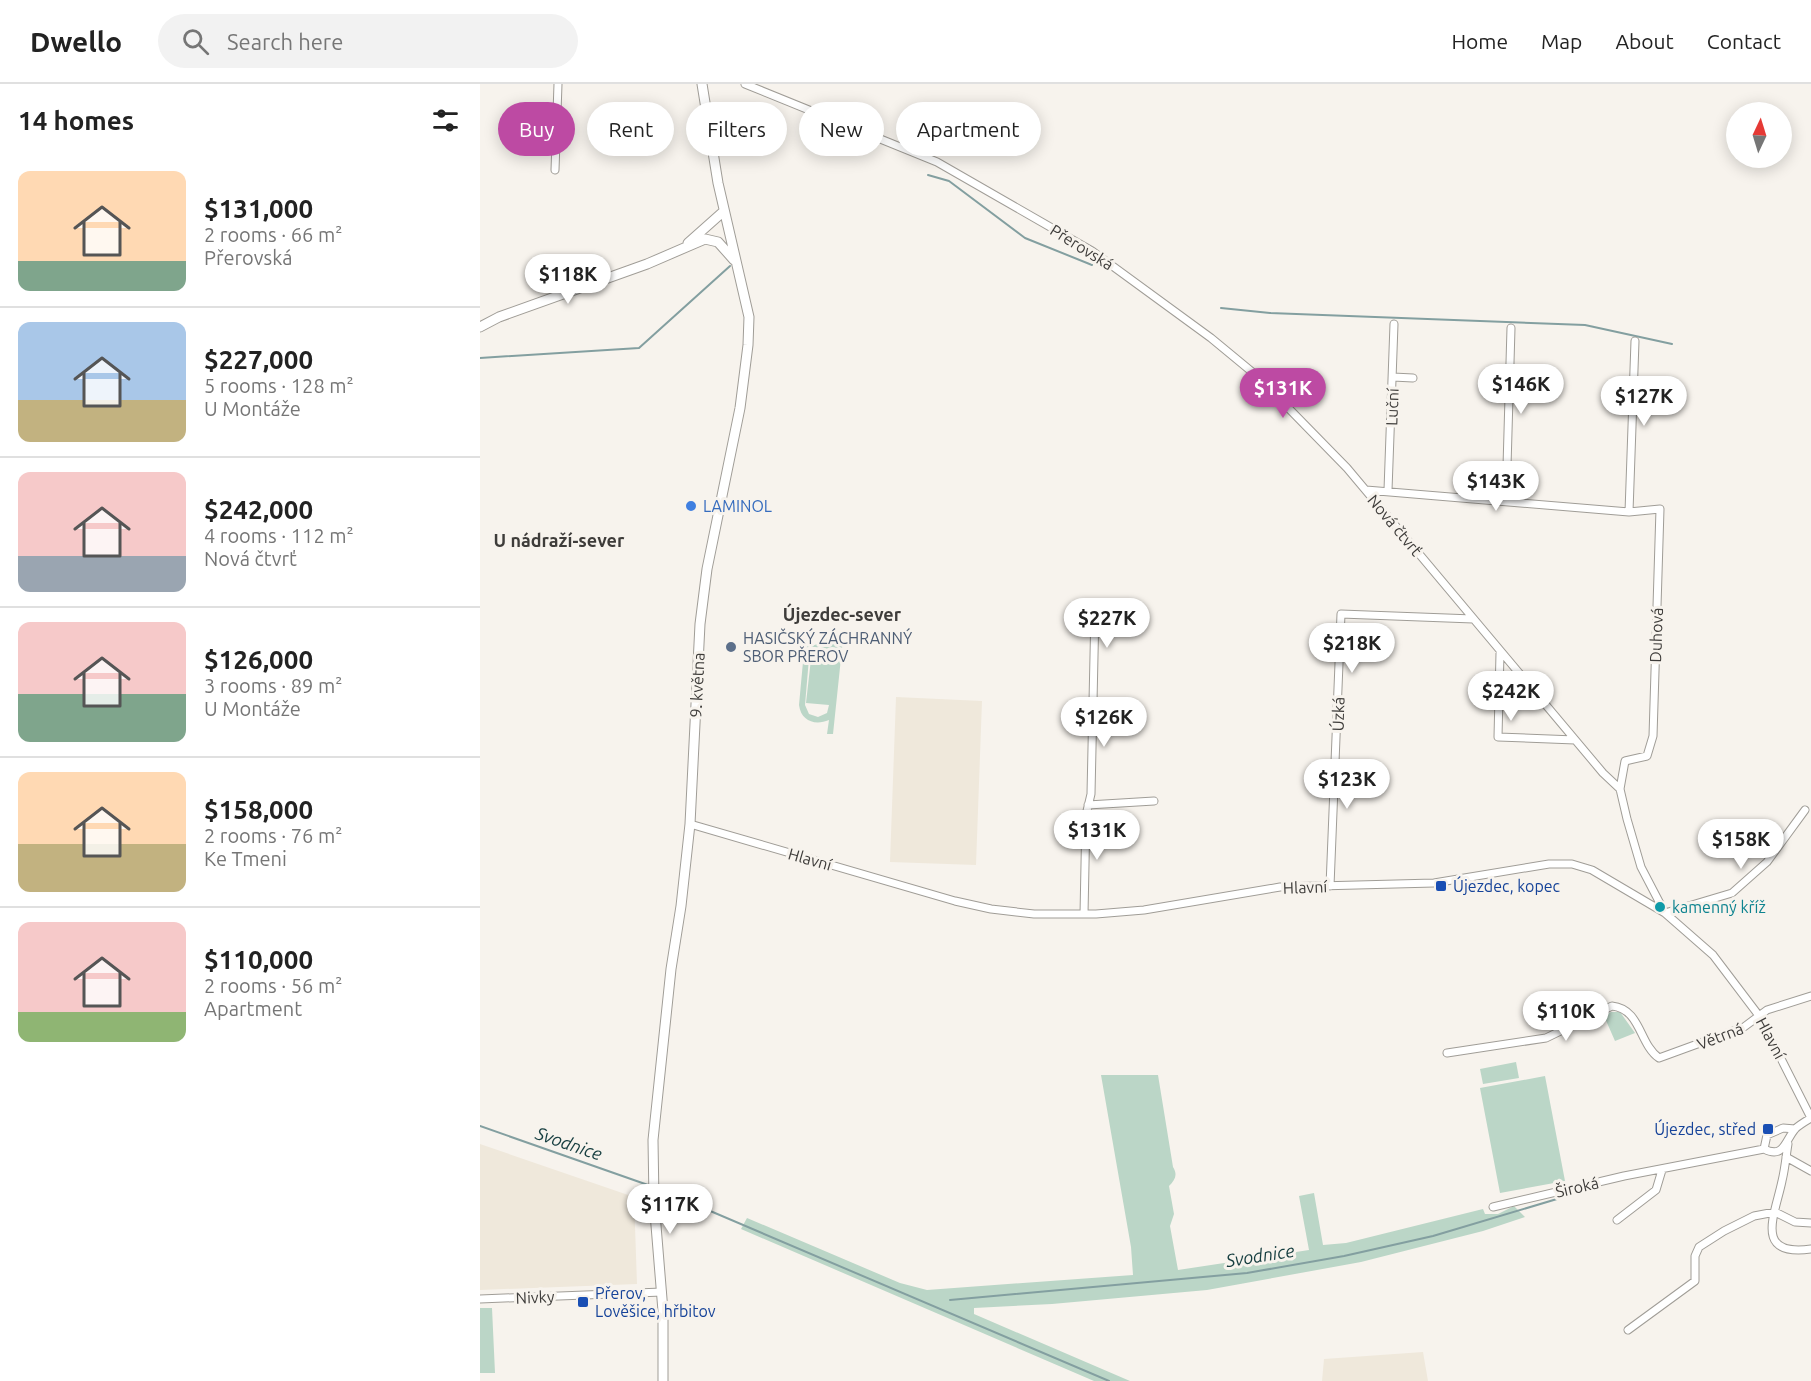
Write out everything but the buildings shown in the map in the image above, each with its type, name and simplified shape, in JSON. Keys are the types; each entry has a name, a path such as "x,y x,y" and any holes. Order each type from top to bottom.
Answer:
{"street":[{"path":"555,170 558,84"},
{"name":"9. května","path":"663,1381 662,1292 654,1201 653,1140 671,969 690,824 700,624 710,552 740,408 749,317 724,211 702,84"},
{"name":"Přerovská","path":"744,84 937,162 1092,251 1163,301 1257,376 1312,430 1366,490"},
{"path":"673,253 724,211"},
{"path":"480,327 518,309 709,239 722,245 736,261"},
{"name":"Luční","path":"1388,490 1394,324"},
{"path":"1506,501 1511,328"},
{"path":"1629,512 1635,341"},
{"path":"1393,377 1413,378"},
{"name":"Nová čtvrť","path":"1366,490 1388,490 1629,512 1660,509 1660,514"},
{"name":"Nová čtvrť","path":"1366,490 1500,653 1603,773 1620,789"},
{"name":"Duhová","path":"1620,789 1625,760 1647,756 1653,731 1660,514"},
{"path":"1084,914 1088,805 1091,794 1095,610"},
{"name":"Úzká","path":"1330,886 1341,614 1473,619"},
{"path":"1500,653 1498,737 1575,740"},
{"path":"1620,789 1641,867 1665,914 1732,893 1767,862 1806,810"},
{"path":"1088,805 1154,801"},
{"name":"Hlavní","path":"690,824 955,902 1034,914 1084,914 1144,910 1280,887 1434,883 1549,864 1572,864 1592,870 1665,914 1713,955 1760,1017 1811,1118"},
{"name":"Větrná","path":"1447,1053 1546,1038 1612,1006 1619,1007 1633,1017 1654,1054 1659,1058 1744,1028 1767,1010 1811,996"},
{"path":"1811,1118 1795,1129 1788,1143 1771,1227 1776,1242 1783,1247 1798,1251 1811,1249"},
{"path":"1764,1149 1767,1135 1783,1128 1795,1129"},
{"name":"Široká","path":"1493,1206 1624,1176 1764,1149 1776,1152 1782,1150 1788,1143"},
{"path":"1786,1157 1811,1171"},
{"path":"1617,1220 1656,1190 1662,1170"},
{"path":"1628,1330 1695,1281 1695,1256 1699,1247 1754,1216 1775,1212 1795,1222 1811,1223"},
{"name":"Nivky","path":"480,1299 662,1292"}],"shaded area":[{"path":"896,697 982,701 976,865 890,862"},
{"path":"480,1144 634,1197 637,1284 480,1290"},
{"path":"1423,1352 1428,1381 1322,1381 1324,1359"}],"green space":[{"path":"821,637 843,639 833,734 827,734 829,720 810,721 803,715 799,705 805,640 812,641 812,646 820,643","holes":["819,647 829,649 834,655 833,662 811,659 806,703 829,705 827,713 818,717 809,714 805,705 809,658"]},
{"path":"1611,1012 1620,1012 1635,1033 1615,1041 1604,1016"},
{"path":"1516,1062 1519,1078 1483,1084 1480,1069"},
{"path":"1101,1075 1158,1075 1176,1175 1169,1186 1174,1214 1170,1226 1178,1270 1309,1250 1299,1196 1314,1193 1323,1245 1346,1243 1483,1209 1485,1214 1498,1214 1514,1206 1525,1217 1483,1231 1361,1262 1207,1290 1052,1304 974,1308 974,1314 1130,1381 1094,1381 741,1229 747,1218 900,1283 927,1290 1133,1275 1131,1247"},
{"path":"1545,1076 1565,1181 1500,1193 1480,1088"},
{"path":"480,1308 492,1308 495,1373 480,1373"}],"waterway":[{"path":"928,175 949,181 1025,238 1092,265"},
{"path":"480,358 639,348 730,266"},
{"path":"1221,308 1270,313 1585,325 1672,344"},
{"name":"Svodnice","path":"480,1126 648,1185"},
{"name":"Svodnice","path":"661,1190 1109,1381"},
{"name":"Svodnice","path":"950,1300 1247,1273 1344,1256 1433,1236 1567,1196"}],"place":[{"name":"LAMINOL","path":"691,506"},
{"name":"HASIČSKÝ ZÁCHRANNÝ SBOR PŘEROV","path":"731,647"},
{"name":"Újezdec, kopec","path":"1441,886"},
{"name":"kamenný kříž","path":"1660,907"},
{"name":"Újezdec, střed","path":"1768,1129"},
{"name":"Přerov, Lověšice, hřbitov","path":"583,1302"}],"district":[{"name":"U nádraží-sever","path":"559,540"},
{"name":"Újezdec-sever","path":"842,614"}]}
